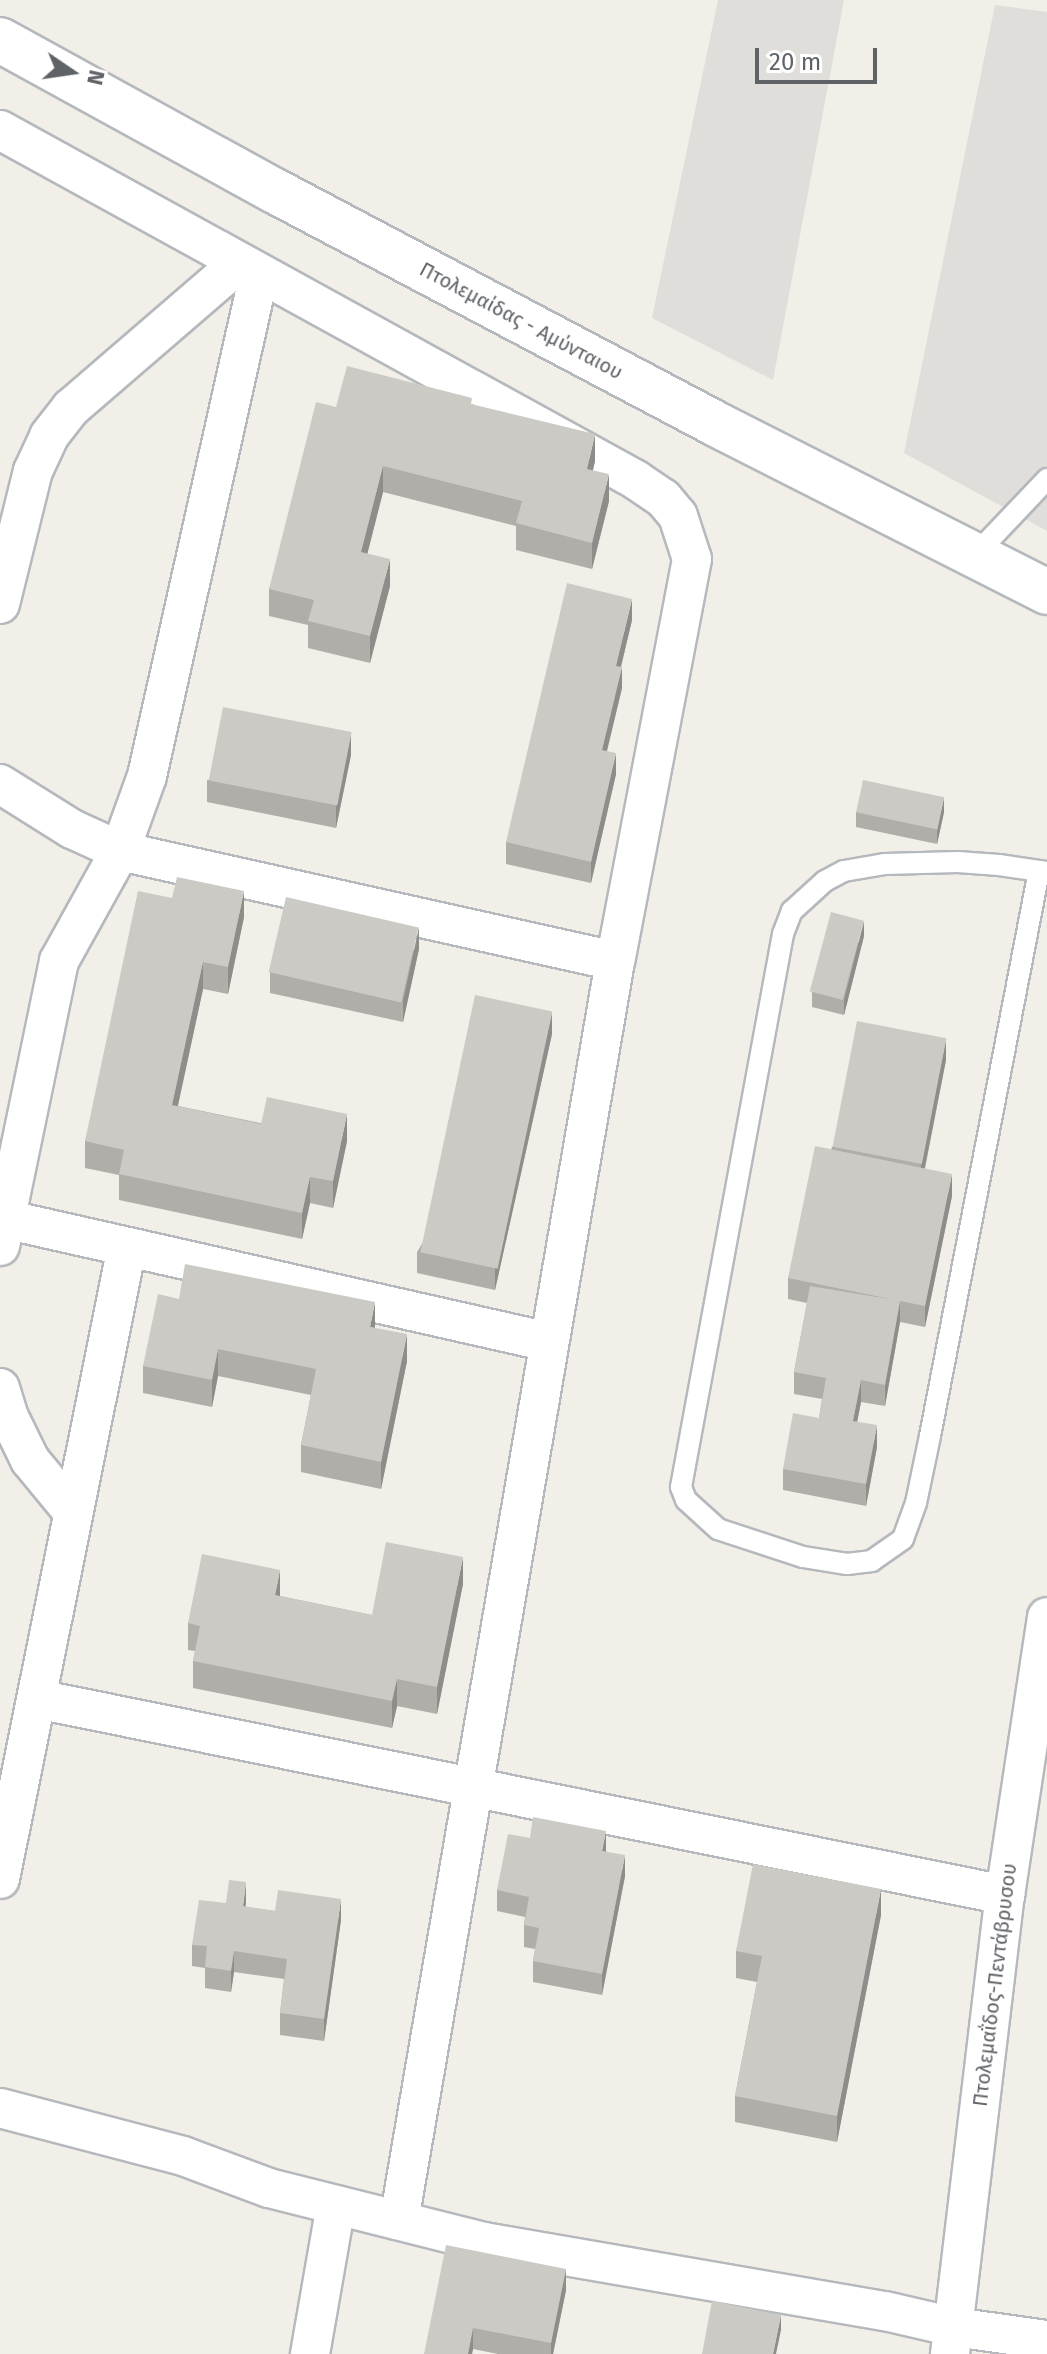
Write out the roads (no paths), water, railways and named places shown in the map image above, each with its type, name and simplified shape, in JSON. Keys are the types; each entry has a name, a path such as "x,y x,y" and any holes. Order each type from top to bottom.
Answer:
{"main road":[{"name":"Πτολεμαίδας - Αμύνταιου","path":"0,40 316,213 718,425 1047,592"}],"street":[{"path":"0,130 636,480 663,498 678,516 692,559 615,961 399,2221"},
{"path":"0,604 33,471 49,436 71,408 249,268"},
{"path":"249,268 147,776 120,851 59,961 1,1228 127,1247 549,1342"},
{"path":"0,784 72,829 120,851 615,961"},
{"path":"0,1879 23,1721 72,1511 127,1247"},
{"path":"0,1388 9,1417 30,1460 72,1511"},
{"name":"Πτολεμαΐδος-Πεντάβρυσου","path":"952,2340 1005,1895 1047,1617"},
{"path":"23,1721 474,1789 1005,1895"},
{"path":"0,2108 183,2156 269,2188 484,2242 870,2308 952,2340 1047,2340"},
{"path":"310,2354 336,2205"}],"lane":[{"path":"975,555 1047,479"},
{"path":"958,862 1043,872 916,1503 903,1539 872,1561 847,1564 803,1557 718,1529 686,1500 681,1487 783,934 792,911 825,881 844,871 885,864 958,862"}]}
